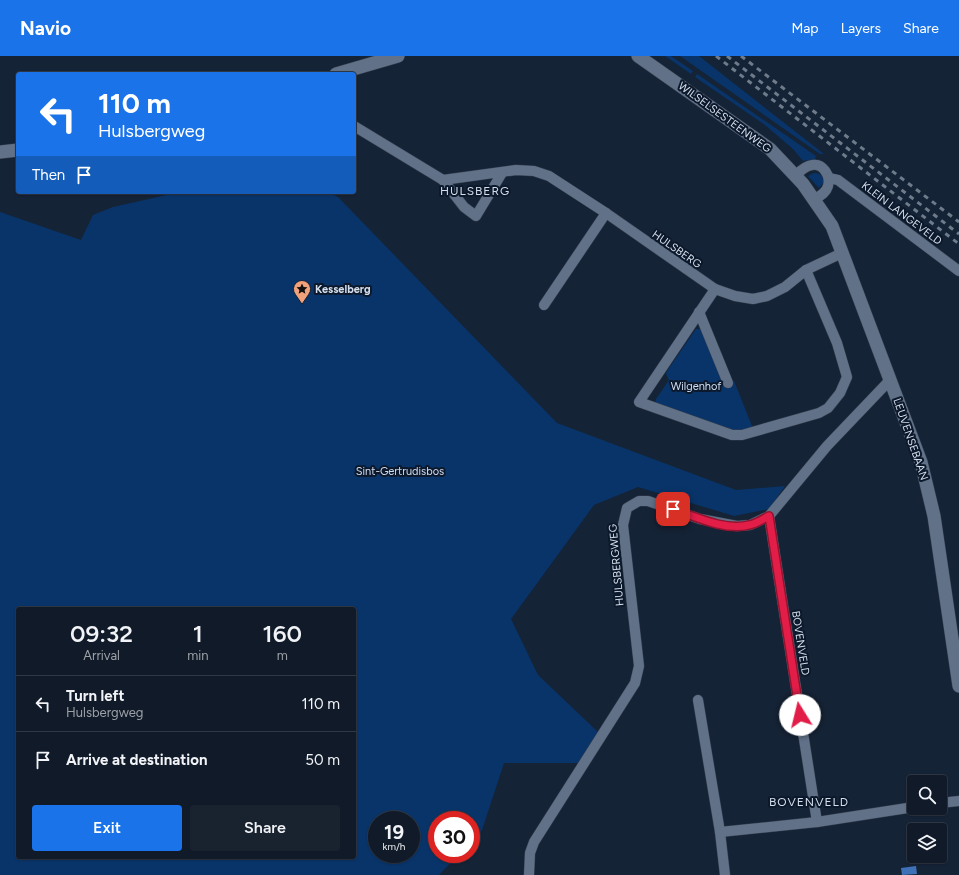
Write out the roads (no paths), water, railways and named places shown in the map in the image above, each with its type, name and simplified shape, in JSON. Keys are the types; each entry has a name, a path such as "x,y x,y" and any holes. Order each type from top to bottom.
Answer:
{"street":[{"path":"343,72 398,56"},
{"name":"WILSELSESTEENWEG","path":"638,56 770,149 796,175 815,199 832,226"},
{"path":"356,127 443,180 464,207 476,216 502,173"},
{"path":"0,152 16,150"},
{"path":"796,175 806,167 812,165 822,167 829,178 828,187 824,193 815,199"},
{"name":"HULSBERG","path":"443,180 516,170 534,171 549,176 606,213 715,289 735,296 752,299 767,296 785,287 806,270 842,253"},
{"name":"KLEIN LANGEVELD","path":"829,178 838,180 959,271"},
{"path":"544,305 606,213"},
{"name":"LEUVENSEBAAN","path":"832,226 921,462 934,516 959,686"},
{"path":"715,289 639,402 732,435 742,435 819,413 828,408 840,393 847,377 837,343 806,270"},
{"path":"699,312 728,383"},
{"name":"HULSBERGWEG","path":"529,875 530,853 534,842 635,684 639,666 623,525 627,508 639,500 648,501 708,521 738,526 750,525 769,516 827,446 890,380"},
{"name":"BOVENVELD","path":"769,516 817,822"},
{"path":"698,700 720,832 725,875"},
{"path":"947,802 959,800"},
{"path":"720,832 817,822 907,808"}],"railway":[{"path":"716,56 959,244"},
{"path":"727,56 959,234"},
{"path":"741,56 959,222"}],"place":[{"name":"Kesselberg","path":"302,304"}],"district":[{"name":"HULSBERG","path":"475,191"},
{"name":"BOVENVELD","path":"809,802"}],"park label":[{"name":"Wilgenhof","path":"696,386"},
{"name":"Sint-Gertrudisbos","path":"400,471"}]}
